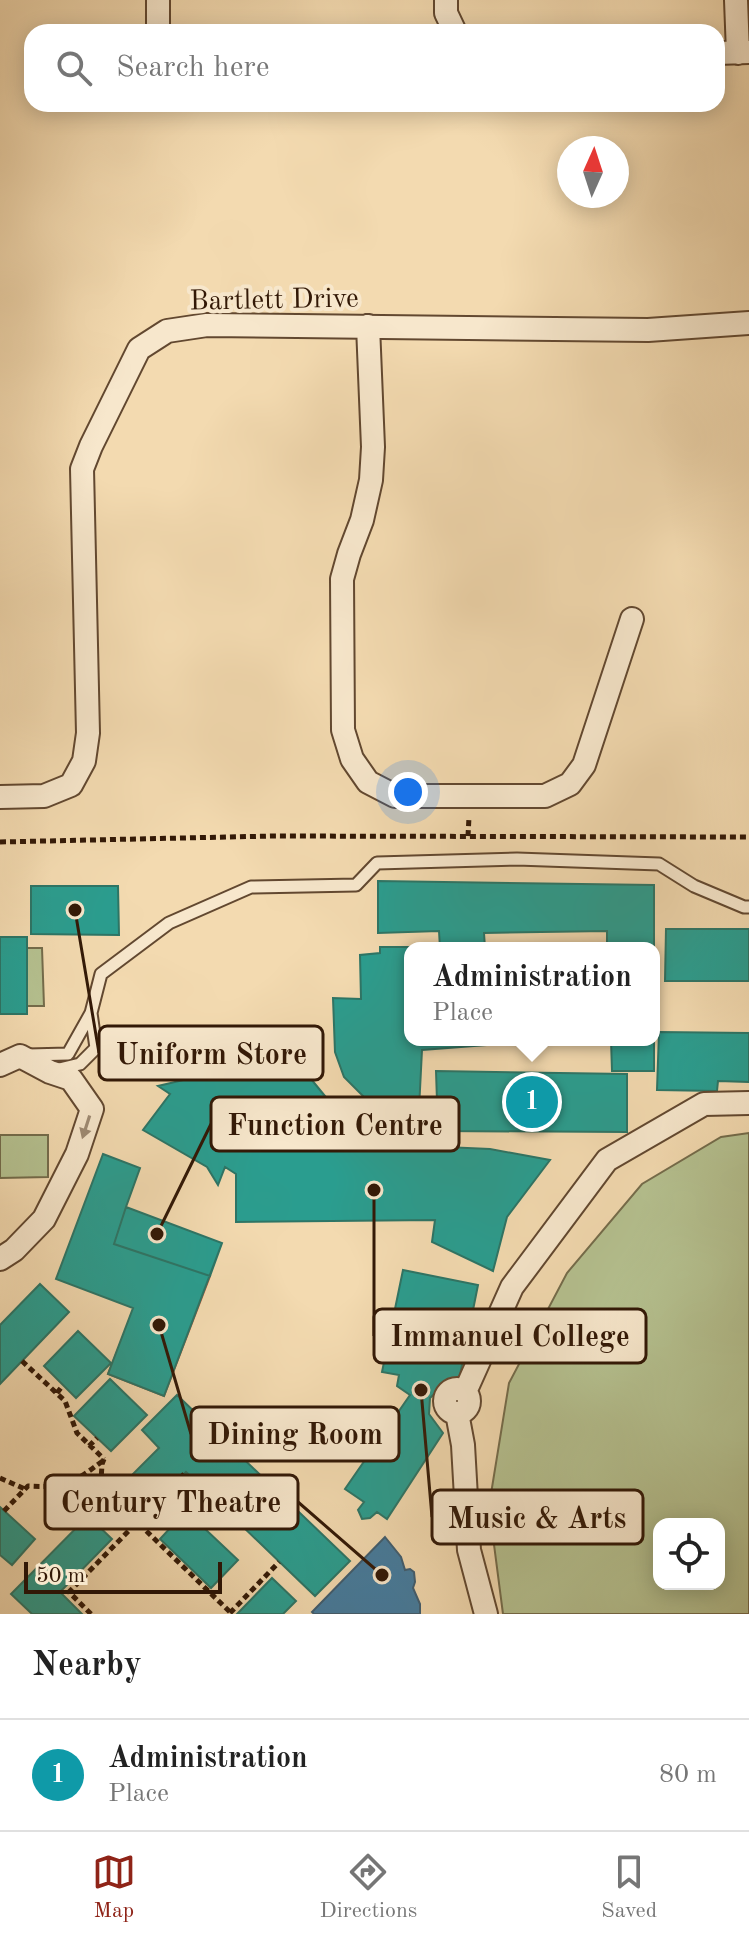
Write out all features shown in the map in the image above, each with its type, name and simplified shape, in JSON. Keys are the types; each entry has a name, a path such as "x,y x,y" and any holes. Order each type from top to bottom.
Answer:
{"street":[{"path":"158,0 158,24"},
{"path":"446,0 446,13 451,24"},
{"path":"735,53 736,0"},
{"name":"Bartlett Drive","path":"0,797 44,796 71,785 84,761 88,733 82,469 139,349 167,331 207,325 648,330 749,323"},
{"path":"368,326 373,447 371,480 362,520 342,579 343,730 352,759 368,782 395,796 545,796 570,784 584,765 632,619"},
{"path":"0,1259 14,1250 44,1219 77,1154 92,1109 71,1079 10,1060"},
{"path":"486,1614 469,1550 463,1445 457,1413 469,1405 465,1392 512,1287 607,1160 704,1104 749,1103"}],"lane":[{"path":"10,1060 68,1054 91,1013 101,974 169,923 251,887 356,885 377,863 517,859 659,864 694,886 749,907"},
{"path":"50,1072 80,1064 96,1048 91,1013"}],"path":[{"path":"0,842 274,836 749,837"},
{"path":"22,1361 65,1401 77,1433 104,1459"},
{"path":"57,1393 63,1385"},
{"path":"89,1446 97,1438"},
{"path":"4,1511 28,1486 55,1487 81,1477 104,1459"},
{"path":"101,1481 104,1459"},
{"path":"91,1614 69,1592 186,1472"},
{"path":"81,1477 101,1481 137,1522 230,1613 279,1562"},
{"path":"0,1478 25,1489"}],"green space":[{"path":"27,948 42,948 44,1006 27,1006"},
{"path":"749,1133 749,1614 503,1614 489,1506 509,1383 567,1273 642,1184 721,1137"},
{"path":"0,1135 48,1135 48,1177 0,1178"}],"building: Shops":[{"path":"155,1258 210,1276 164,1396 108,1374"}],"building: Schools":[{"path":"378,881 654,885 654,942 607,942 607,931 484,933 485,942 440,942 439,931 378,933"},
{"path":"31,886 118,886 119,935 31,934"},
{"path":"666,929 749,929 749,981 665,981"},
{"path":"0,937 27,937 27,1014 0,1014"},
{"path":"380,947 404,947 404,1046 473,1046 422,1050 419,1109 391,1109 391,1101 364,1097 344,1077 335,1052 333,998 361,999 360,955 380,953"},
{"path":"660,1032 749,1033 749,1082 718,1081 717,1091 657,1090"},
{"path":"611,1046 654,1046 654,1071 612,1071"},
{"path":"211,1057 311,1079 352,1129 422,1146 490,1149 550,1160 507,1217 493,1271 432,1242 435,1220 236,1222 236,1174 225,1167 218,1185 207,1167 143,1130 170,1094 158,1086 192,1078 183,1068 215,1067"},
{"path":"436,1071 627,1074 627,1132 438,1131"},
{"path":"103,1154 140,1168 126,1207 222,1243 164,1396 108,1374 133,1308 56,1279"},
{"path":"126,1207 222,1243 210,1276 114,1244"},
{"path":"403,1270 478,1285 459,1380 444,1385 430,1398 429,1414 443,1433 387,1519 377,1512 370,1518 362,1519 358,1510 364,1502 345,1489 410,1395 397,1386 399,1375 382,1372"},
{"path":"40,1284 69,1312 0,1384 0,1325"},
{"path":"78,1331 111,1363 76,1398 44,1366"},
{"path":"110,1379 147,1415 111,1451 74,1416"},
{"path":"177,1395 350,1561 315,1596 186,1472 154,1505 128,1479 159,1448 142,1430"},
{"path":"0,1507 35,1539 12,1565 0,1555"},
{"path":"186,1511 238,1560 211,1588 160,1539"},
{"path":"88,1516 112,1539 60,1592 82,1614 32,1614 11,1594"},
{"path":"272,1578 296,1601 283,1614 237,1614"}],"building: Public":[{"path":"385,1537 401,1557 405,1570 414,1572 413,1588 420,1604 420,1614 314,1614 312,1612"}],"place":[{"name":"Uniform Store","path":"75,910"},
{"name":"Administration","path":"532,1102"},
{"name":"Immanuel College","path":"374,1190"},
{"name":"Function Centre","path":"157,1234"},
{"name":"Dining Room","path":"159,1325"},
{"name":"Music & Arts","path":"421,1390"},
{"name":"Century Theatre","path":"382,1575"}]}
